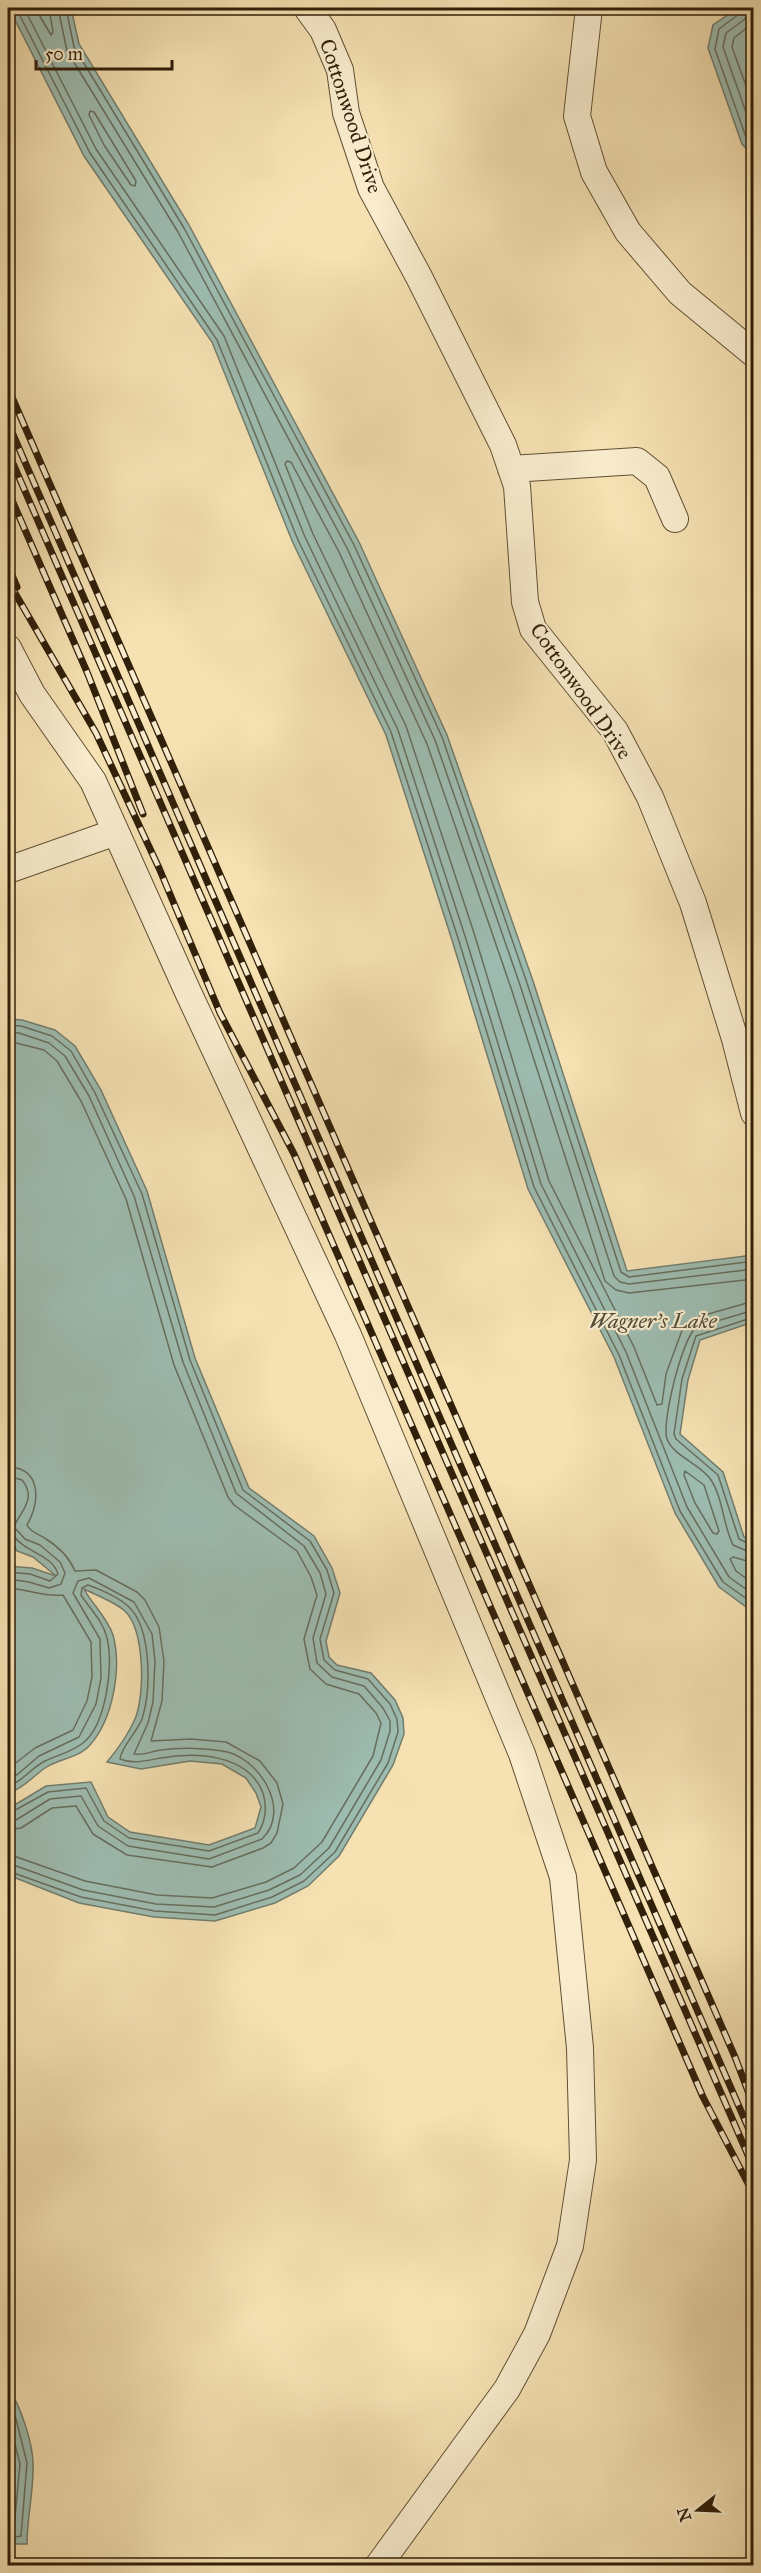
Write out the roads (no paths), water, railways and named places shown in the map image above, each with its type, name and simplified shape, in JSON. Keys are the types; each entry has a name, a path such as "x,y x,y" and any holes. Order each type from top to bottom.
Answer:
{"street":[{"name":"Cottonwood Drive","path":"307,8 323,30 340,70 346,113 371,188 483,402 511,469 517,486 522,526 525,602 533,629 615,731 650,797 693,903 744,1034 753,1113"},
{"path":"589,8 578,116 594,172 628,232 680,293 753,354"},
{"path":"511,469 637,460 657,477 675,519"},
{"path":"8,648 32,694 93,781 353,1346 522,1754 563,1878 580,2048 583,2160 570,2246 537,2334 507,2389 424,2506 378,2565"},
{"path":"8,870 116,832"}],"water":[{"name":"Wagner's Lake","path":"9,8 71,8 79,44 189,225 359,542 447,735 533,981 627,1271 753,1255 753,1322 700,1340 688,1380 680,1434 723,1472 744,1537 753,1541 753,1612 719,1587 675,1513 614,1357 528,1189 386,735 293,543 212,342 84,156"},
{"path":"738,8 753,8 753,155 742,144 708,48 713,25"},
{"path":"8,1019 22,1020 55,1030 75,1046 101,1090 147,1191 195,1358 249,1488 314,1536 332,1568 340,1593 326,1641 329,1657 337,1665 371,1673 395,1700 403,1718 404,1734 393,1765 339,1856 308,1886 275,1903 215,1921 154,1917 79,1903 8,1875 8,1809 46,1786 91,1782 108,1817 130,1832 209,1845 255,1828 261,1807 256,1793 246,1778 222,1764 190,1761 141,1769 107,1762 119,1747 135,1719 142,1680 140,1648 132,1620 125,1611 84,1589 110,1628 116,1648 116,1677 105,1721 98,1734 85,1749 50,1765 8,1794 8,1566 32,1568 56,1576 33,1557 17,1551 10,1535 15,1499 14,1491 8,1490"},
{"path":"8,2388 21,2414 32,2455 33,2474 27,2544 8,2544"}],"railway":[{"path":"8,388 735,2057 754,2107"},
{"path":"8,423 754,2141"},
{"path":"8,452 754,2169"},
{"path":"8,491 87,672 143,814"},
{"path":"8,566 17,587"},
{"path":"8,581 96,733 159,868 220,1013 294,1154 703,2097 754,2195"}]}
